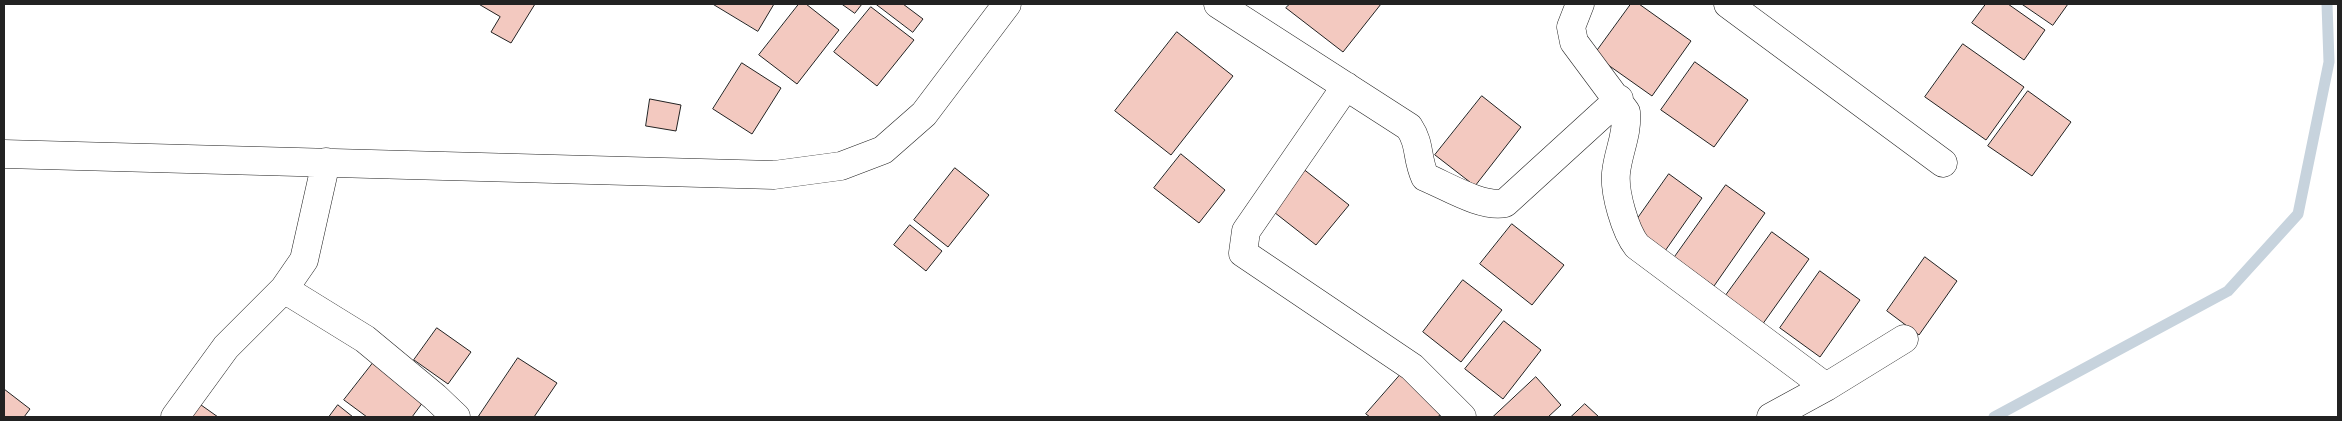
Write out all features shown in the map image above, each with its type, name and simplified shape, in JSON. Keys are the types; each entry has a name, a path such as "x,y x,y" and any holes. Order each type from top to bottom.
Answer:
{"street":[{"path":"4,154 774,175 840,166 883,150 924,114 1007,4"},
{"path":"1218,4 1409,127 1418,139 1419,163 1425,177 1485,202 1497,205 1505,203 1618,99"},
{"path":"1580,4 1571,27 1574,42 1626,112 1627,126 1616,172 1616,184 1628,235 1636,246 1826,387"},
{"path":"1728,4 1943,163"},
{"path":"1346,86 1246,231 1243,253 1412,367 1462,417"},
{"path":"176,417 226,347 284,289 304,260 326,162"},
{"path":"284,289 365,339 435,397 456,417"},
{"path":"1771,417 1826,387 1904,339"}],"building":[{"path":"479,4 535,4 511,43 491,32 500,17"},
{"path":"713,4 774,4 758,31"},
{"path":"799,4 806,4 839,30 797,84 759,55"},
{"path":"842,4 862,4 855,13"},
{"path":"876,4 903,4 923,19 913,32"},
{"path":"1290,4 1381,4 1343,52 1286,8"},
{"path":"1631,4 1639,4 1691,41 1652,96 1594,55"},
{"path":"1986,4 2008,4 2045,30 2024,60 1972,23"},
{"path":"2022,4 2068,4 2053,25"},
{"path":"871,7 914,40 877,86 834,52"},
{"path":"1177,32 1233,76 1171,155 1115,111"},
{"path":"1963,44 2024,87 1986,140 1925,97"},
{"path":"1695,62 1748,100 1714,147 1661,110"},
{"path":"742,63 781,88 752,134 713,109"},
{"path":"2028,91 2071,122 2032,176 1988,146"},
{"path":"1482,96 1521,127 1475,186 1435,155"},
{"path":"650,99 681,105 676,131 646,126"},
{"path":"1181,154 1225,190 1199,223 1154,188"},
{"path":"1297,164 1349,205 1316,245 1265,205"},
{"path":"955,168 989,195 948,247 914,220"},
{"path":"1669,174 1702,198 1665,251 1631,228"},
{"path":"1726,185 1765,213 1714,286 1674,258"},
{"path":"1512,224 1564,265 1532,305 1480,264"},
{"path":"910,225 942,251 926,271 894,245"},
{"path":"1772,232 1809,259 1762,325 1724,298"},
{"path":"1925,257 1957,281 1919,335 1887,311"},
{"path":"1820,271 1860,300 1820,357 1780,328"},
{"path":"1463,280 1502,310 1461,362 1423,332"},
{"path":"1504,321 1541,350 1503,399 1465,369"},
{"path":"437,328 471,352 448,384 414,360"},
{"path":"518,358 557,383 534,417 479,416"},
{"path":"373,363 423,402 412,417 367,417 344,400"},
{"path":"1401,374 1443,411 1438,417 1370,417 1366,414"},
{"path":"1536,377 1561,405 1548,417 1493,417"},
{"path":"4,389 30,409 24,417 4,417"},
{"path":"194,400 218,417 181,417"},
{"path":"1585,404 1599,417 1571,417"},
{"path":"338,405 353,417 329,417"}],"waterway":[{"path":"1994,417 2228,291 2298,214 2329,62 2327,4"}]}
